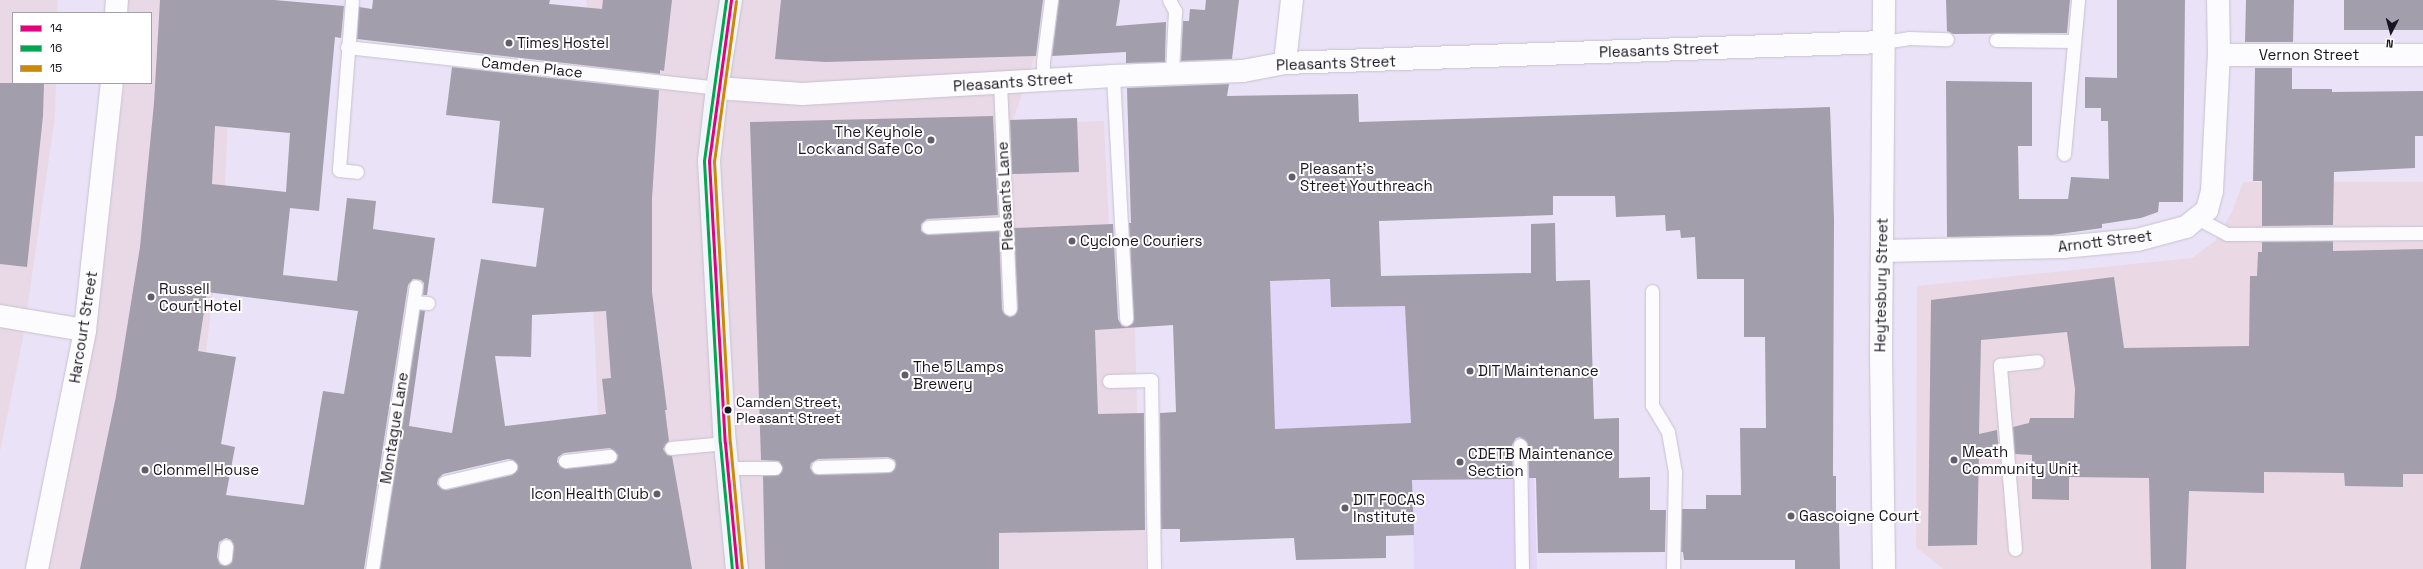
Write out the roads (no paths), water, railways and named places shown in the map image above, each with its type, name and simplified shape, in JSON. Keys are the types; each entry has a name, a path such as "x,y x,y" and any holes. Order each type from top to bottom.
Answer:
{"main road":[{"path":"731,0 717,88 709,161 726,468 737,569"}],"street":[{"path":"116,12 117,0"},
{"path":"1285,63 1292,0"},
{"name":"Heytesbury Street","path":"1884,0 1882,251 1884,569"},
{"name":"Arnott Street","path":"1882,251 2063,247 2137,240 2186,227 2207,210 2212,191 2219,55 2218,0"},
{"name":"Pleasants Street","path":"717,88 802,94 1113,76 1243,71 1285,63 1884,42"},
{"name":"Vernon Street","path":"2219,55 2423,55"},
{"name":"Harcourt Street","path":"37,569 85,330 112,84"},
{"path":"0,316 85,330"}],"lane":[{"path":"352,0 347,47 339,170 358,172"},
{"path":"1043,80 1043,61 1051,0"},
{"path":"1169,0 1175,11 1172,73"},
{"path":"2064,154 2078,0"},
{"path":"1884,42 1909,38 1947,39"},
{"path":"1996,40 2074,41"},
{"name":"Camden Place","path":"347,47 717,88"},
{"path":"1113,76 1126,319"},
{"name":"Pleasants Lane","path":"1000,83 1010,309"},
{"path":"2197,218 2226,234 2423,233"},
{"path":"928,227 1006,223"},
{"name":"Montague Lane","path":"372,569 416,286"},
{"path":"1652,291 1652,405 1668,432 1675,472 1674,569"},
{"path":"414,302 428,303"},
{"path":"2015,549 2000,365 2037,361"},
{"path":"1108,381 1151,380 1154,569"},
{"path":"671,448 725,443"},
{"path":"1520,445 1522,569"},
{"path":"565,461 610,456"},
{"path":"818,467 888,465"},
{"path":"445,482 510,467"},
{"path":"726,468 774,468"}],"place":[{"name":"Times Hostel","path":"509,43"},
{"name":"The Keyhole Lock and Safe Co","path":"931,140"},
{"name":"Pleasant’s Street Youthreach","path":"1292,177"},
{"name":"Cyclone Couriers","path":"1072,241"},
{"name":"Russell Court Hotel","path":"151,297"},
{"name":"DIT Maintenance","path":"1470,371"},
{"name":"The 5 Lamps Brewery","path":"905,375"},
{"name":"Camden Street, Pleasant Street","path":"728,410"},
{"name":"Meath Community Unit","path":"1954,460"},
{"name":"CDETB Maintenance Section","path":"1460,462"},
{"name":"Clonmel House","path":"145,470"},
{"name":"Icon Health Club","path":"657,494"},
{"name":"DIT FOCAS Institute","path":"1345,508"},
{"name":"Gascoigne Court","path":"1791,516"}]}
